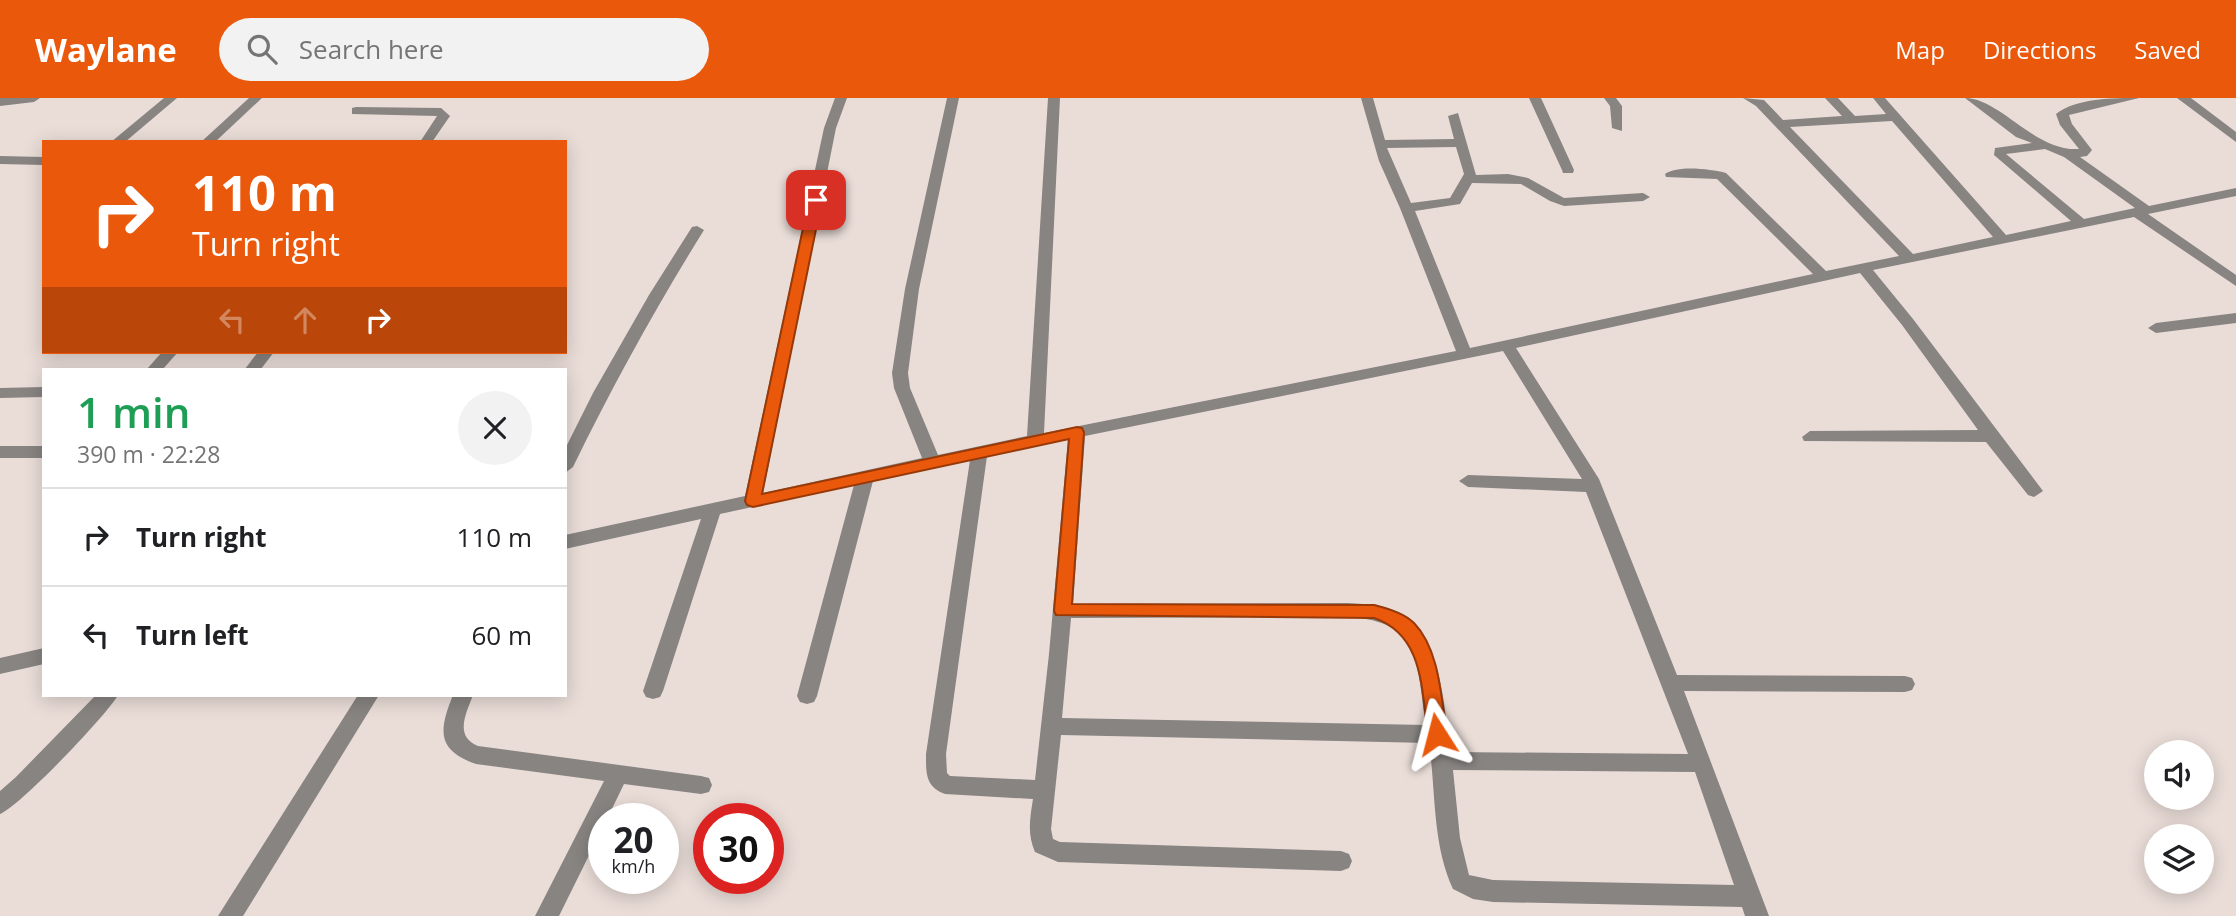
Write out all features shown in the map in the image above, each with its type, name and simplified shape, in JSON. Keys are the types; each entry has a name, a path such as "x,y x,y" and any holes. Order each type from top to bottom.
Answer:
{"street":[{"path":"0,102 34,98"},
{"path":"119,140 171,98"},
{"path":"209,140 256,98"},
{"path":"753,501 830,128 841,98"},
{"path":"932,462 902,388 900,373 912,289 953,98"},
{"path":"1035,440 1054,98"},
{"path":"1367,98 1381,144 1465,354"},
{"path":"1535,98 1568,170"},
{"path":"1610,98 1616,106 1618,128"},
{"path":"1749,98 1760,103 1909,258"},
{"path":"1831,98 1851,119"},
{"path":"1879,98 2002,240"},
{"path":"1971,98 2020,134 2068,154 2236,282"},
{"path":"2068,154 2086,150 2066,125 2062,114 2106,100 2133,98"},
{"path":"2183,98 2236,138"},
{"path":"356,111 441,113 444,116 442,121 428,140"},
{"path":"1407,208 1455,201 1468,179 1470,174 1454,116"},
{"path":"1778,124 1894,117"},
{"path":"1381,144 1461,143"},
{"path":"2048,145 1999,151 2000,155 2081,223"},
{"path":"0,160 42,161"},
{"path":"1671,174 1721,176 1823,276"},
{"path":"1468,179 1523,180 1553,200 1564,202 1643,197"},
{"path":"567,542 1035,440 1465,354 1823,276 2236,192"},
{"path":"567,463 601,393 656,295 697,230"},
{"path":"1863,268 1902,312 1989,436 2034,491"},
{"path":"2156,328 2236,318"},
{"path":"1062,611 1374,611 1393,618 1408,628 1419,647 1427,670 1442,761 1452,857 1461,883 1473,888 1753,906 1702,763 1592,486 1507,345"},
{"path":"156,368 168,354"},
{"path":"254,368 264,354"},
{"path":"0,393 42,392"},
{"path":"1077,432 1040,829 1043,845 1058,852 1341,861"},
{"path":"1810,437 1989,436"},
{"path":"0,452 42,452"},
{"path":"979,452 936,754 937,778 945,785 1045,790"},
{"path":"807,696 866,477"},
{"path":"1468,481 1592,486"},
{"path":"653,691 713,510"},
{"path":"0,666 37,657"},
{"path":"1671,683 1905,684"},
{"path":"0,804 24,783 106,697"},
{"path":"230,916 368,697"},
{"path":"462,697 452,731 454,743 462,750 476,755 701,785"},
{"path":"1051,726 1437,734"},
{"path":"1442,761 1702,763"},
{"path":"547,916 618,774"}],"route":[{"path":"816,200 753,501 1077,432 1062,611 1374,611 1393,618 1408,628 1419,647 1427,670 1437,734"}]}
